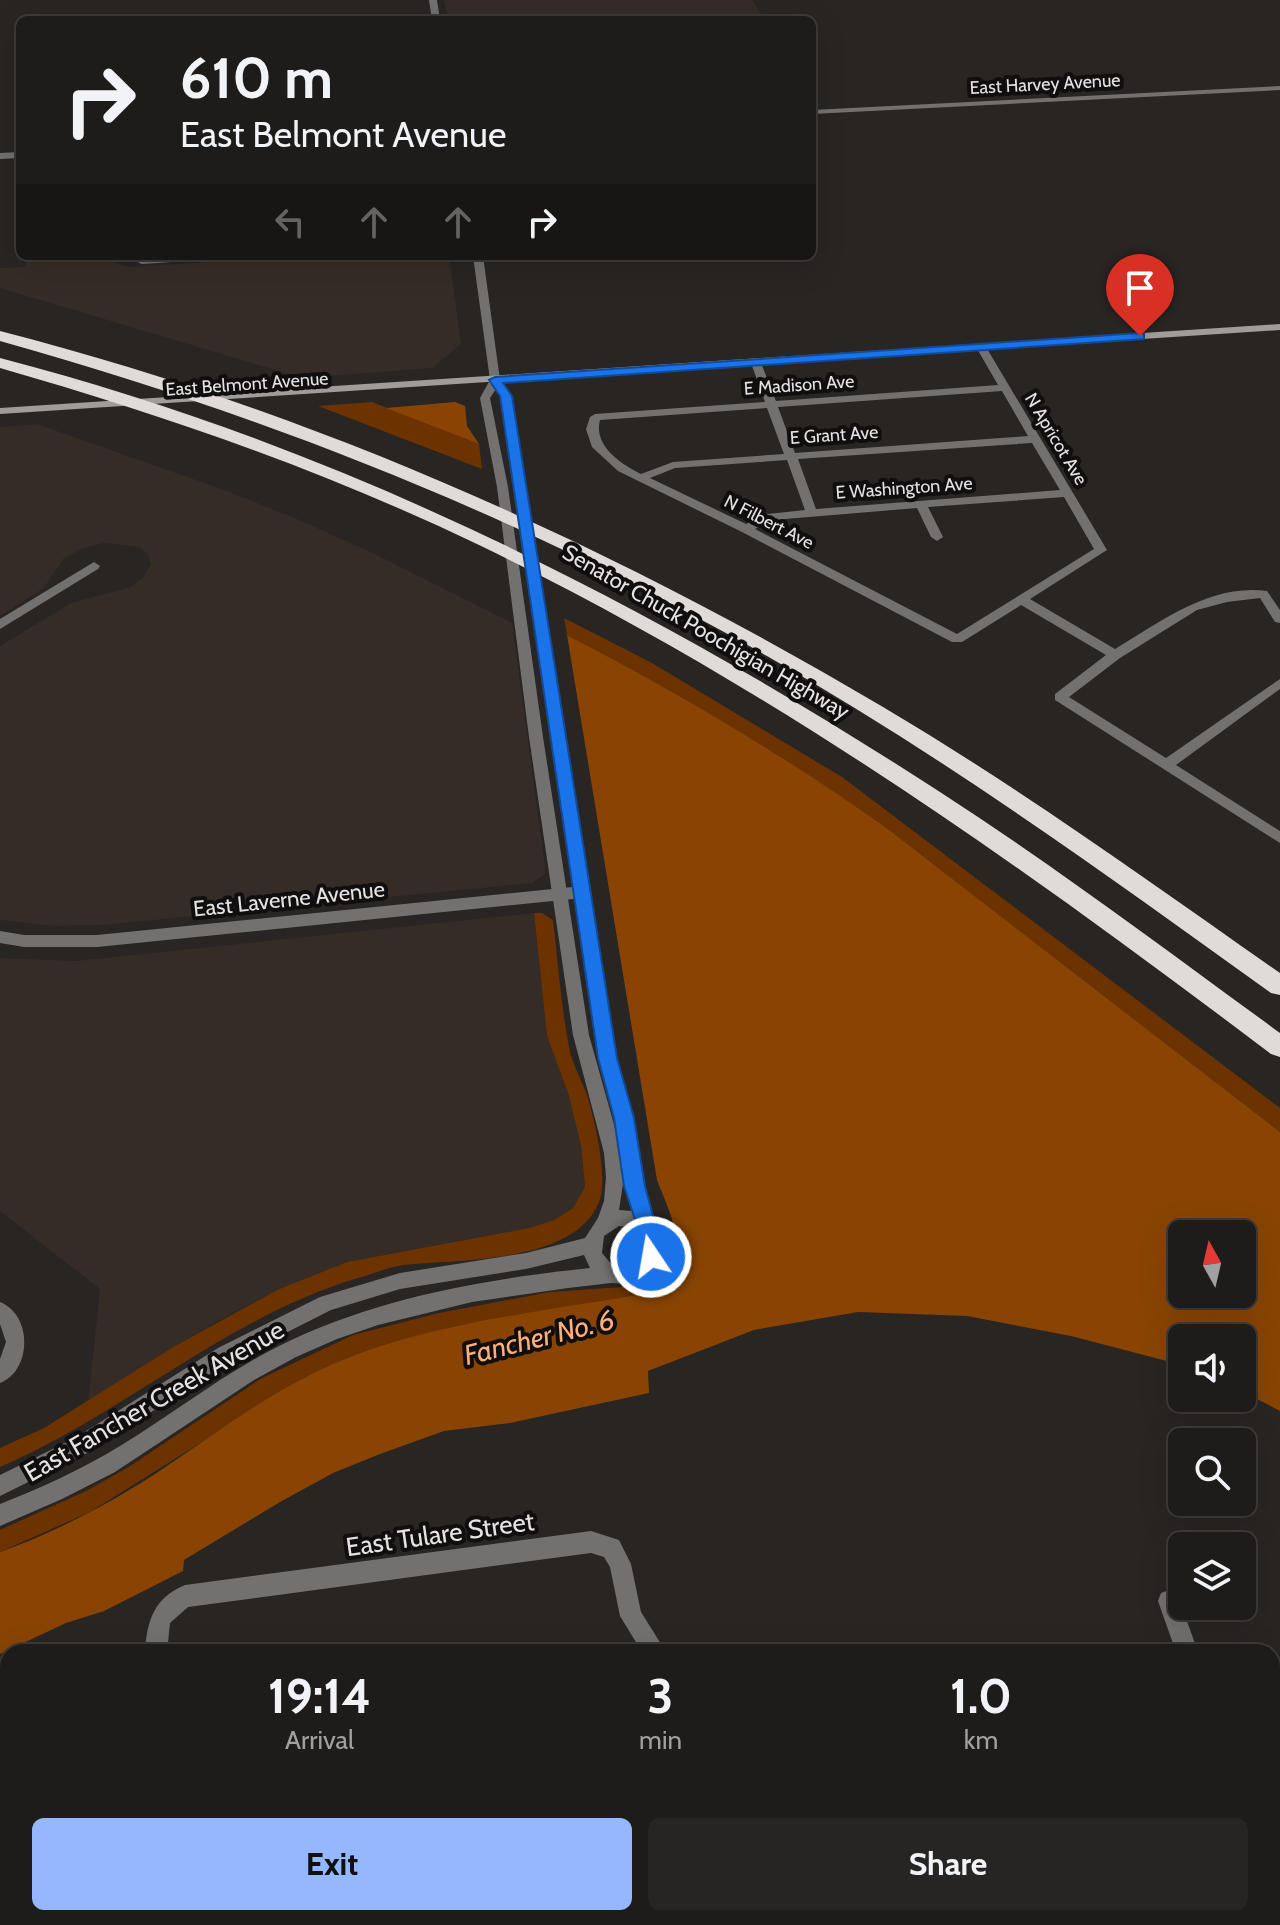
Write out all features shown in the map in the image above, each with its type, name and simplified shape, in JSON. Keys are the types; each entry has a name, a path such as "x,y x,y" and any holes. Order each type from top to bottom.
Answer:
{"highway":[{"name":"Senator Chuck Poochigian Highway","path":"0,336 150,378 284,423 454,491 581,550 755,641 902,728 1038,816 1280,986"},
{"name":"Senator Chuck Poochigian Highway","path":"0,363 216,429 356,481 592,595 797,710 922,791 1035,868 1280,1047"}],"main road":[{"name":"East Belmont Avenue","path":"0,411 1280,327"},
{"name":"East Belmont Avenue","path":"0,420 469,386 495,380"}],"street":[{"name":"East Harvey Avenue","path":"816,112 1280,88"},
{"path":"479,260 495,380 506,396 607,1058 622,1108 634,1186 653,1248 646,1265 628,1275 615,1274 599,1267 594,1261 590,1245 597,1230 605,1224 631,1221 646,1230"},
{"name":"N Apricot Ave","path":"981,347 1101,550 1020,599"},
{"path":"756,363 812,513"},
{"path":"495,380 485,398 497,443 582,1043 606,1122 613,1170 613,1199 605,1224"},
{"name":"E Madison Ave","path":"595,417 1006,388"},
{"name":"N Filbert Ave","path":"595,417 592,429 598,447 622,469 746,529 957,639 1020,599"},
{"name":"E Grant Ave","path":"639,479 673,465 1035,439"},
{"name":"E Washington Ave","path":"746,529 768,518 812,513 1068,493"},
{"path":"921,505 937,537"},
{"path":"0,625 94,566"},
{"path":"1280,619 1263,594 1227,598 1193,607 1115,655 1060,697 1280,838"},
{"path":"1020,599 1115,655"},
{"path":"1166,765 1280,683"},
{"name":"East Laverne Avenue","path":"0,937 24,941 97,941 583,892"},
{"name":"East Fancher Creek Avenue","path":"0,1486 82,1445 225,1354 327,1303 400,1281 526,1261 590,1245"},
{"name":"East Fancher Creek Avenue","path":"0,1515 106,1465 249,1371 349,1325 439,1302 615,1274"},
{"path":"0,1311 13,1326 16,1349 11,1362 0,1374"},
{"name":"East Tulare Street","path":"157,1644 158,1622 165,1607 185,1596 591,1542 611,1548 620,1564 631,1616 650,1644"},
{"path":"1176,1620 1184,1644"}],"shaded area":[{"path":"444,0 752,0 762,16 447,16"},
{"path":"27,260 113,260 128,267 243,260 450,260 461,344 432,368 302,378 0,288 0,268 25,267"},
{"path":"372,402 479,444 482,469 318,406"},
{"path":"37,424 297,519 377,555 512,623 546,873 532,883 103,925 54,926 0,920 0,646 71,603 128,588 142,579 151,564 148,554 139,547 104,543 86,547 64,558 44,588 0,616 0,427"},
{"path":"564,618 652,663 842,777 1280,1108 1280,1132 888,829 731,726 567,635"},
{"path":"534,913 547,1036 569,1096 581,1146 585,1187 573,1208 554,1220 529,1228 347,1262 277,1290 175,1346 88,1403 100,1289 0,1211 0,958 76,961"},
{"path":"534,913 542,913 553,920 569,1047 586,1092 599,1146 602,1188 600,1199 588,1220 568,1236 543,1247 485,1259 398,1266 310,1295 220,1341 90,1421 0,1467 0,1448 44,1428 175,1346 277,1290 347,1262 529,1228 554,1220 573,1208 585,1187 581,1146 569,1096 547,1036"},
{"path":"637,1286 635,1295 447,1328 353,1356 304,1378 90,1512 0,1552 0,1530 86,1491 127,1468 262,1378 353,1335 439,1313 550,1292"}],"water":[{"path":"455,402 465,406 467,426 479,444 386,408"},
{"name":"Fancher No. 6","path":"567,635 731,726 850,802 1280,1132 1280,1411 1256,1398 1256,1324 1168,1324 1168,1361 1071,1336 967,1316 858,1312 754,1330 648,1371 649,1393 510,1423 444,1431 333,1473 184,1560 183,1571 104,1611 66,1623 21,1644 0,1644 0,1552 59,1528 116,1498 266,1400 345,1359 425,1333 635,1295 637,1286 667,1265 674,1253 674,1228 657,1180"}],"route":[{"path":"651,1257 652,1239 646,1230 634,1186 624,1118 607,1058 506,396 495,380 1140,336"}]}
